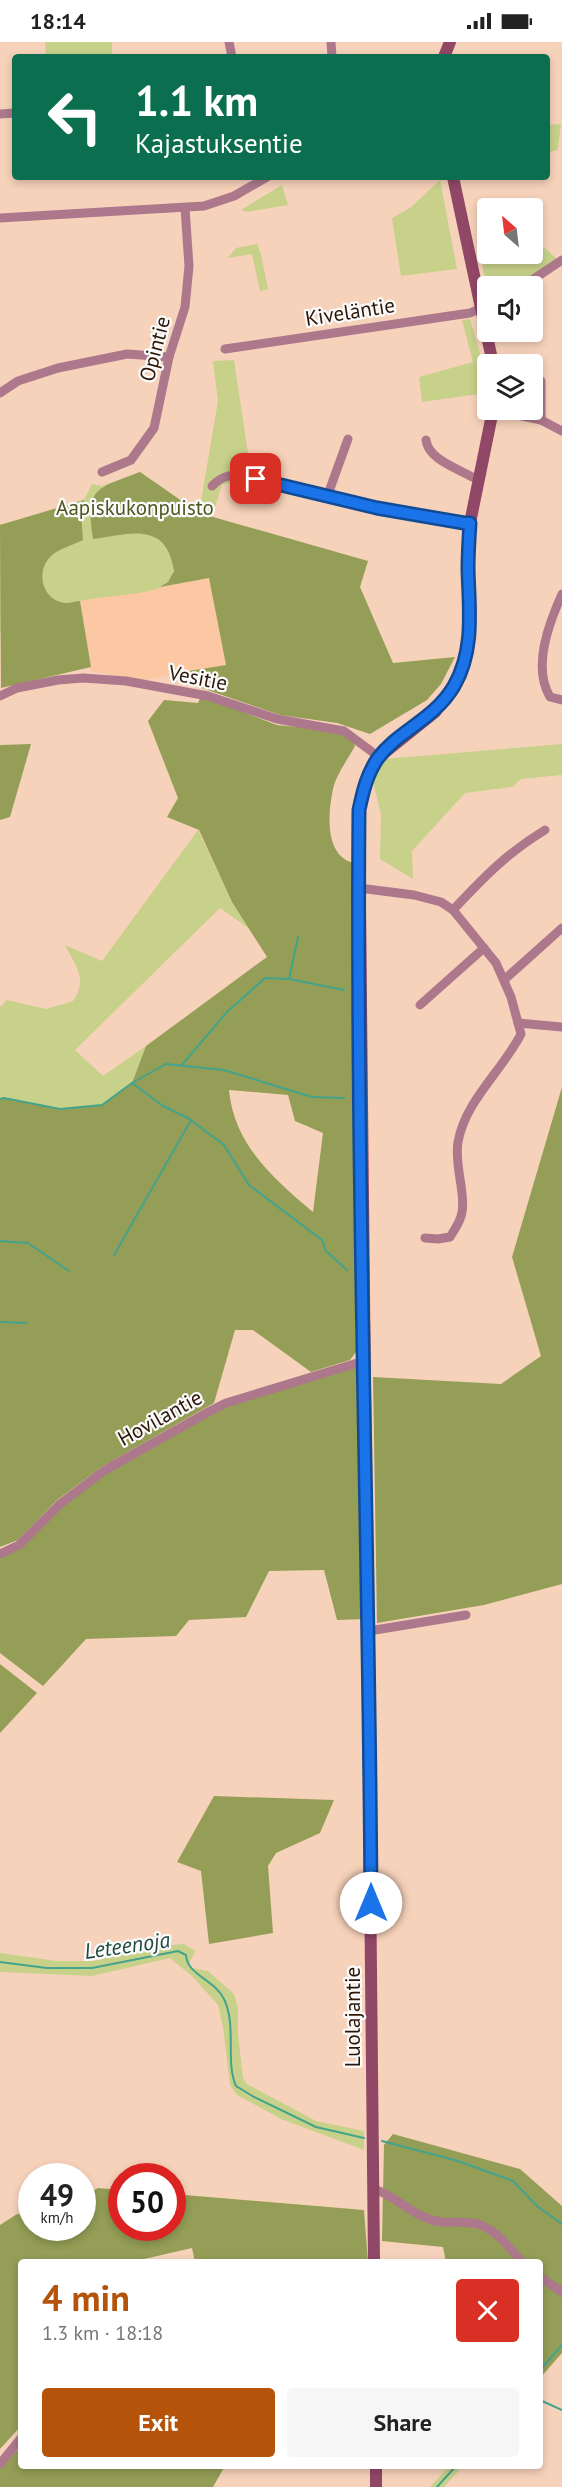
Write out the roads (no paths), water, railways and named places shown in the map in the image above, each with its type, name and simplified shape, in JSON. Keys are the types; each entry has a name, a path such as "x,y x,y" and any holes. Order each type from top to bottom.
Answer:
{"main road":[{"path":"454,180 477,278"},
{"name":"Luolajantie","path":"374,2259 359,810 365,782 379,757 435,712 455,684 462,668 468,650 469,634 470,523 491,420"},
{"path":"376,2469 376,2487"}],"street":[{"path":"0,218 204,206 234,196 262,180"},
{"name":"Opintie","path":"102,472 131,460 154,428 169,357 185,307 189,266 185,208"},
{"path":"538,276 562,260"},
{"name":"Kiveläntie","path":"225,349 470,313 477,310"},
{"path":"0,393 18,381 58,368 127,354 169,357"},
{"path":"541,420 562,431"},
{"path":"327,497 348,439"},
{"path":"426,440 427,447 432,454 472,477 478,478"},
{"path":"212,486 218,479 241,474 327,497 399,512 470,523"},
{"path":"562,594 546,637 543,663 545,689 550,697 562,700"},
{"name":"Vesitie","path":"0,696 17,688 58,680 83,678 126,681 208,696 277,719 344,731 379,757"},
{"path":"453,910 496,864 521,844 545,830"},
{"path":"359,888 414,895 441,902 453,910 496,963 518,1023 520,1034 462,1123 457,1144 457,1164 463,1211 450,1237 425,1238"},
{"path":"504,980 562,928"},
{"path":"420,1005 484,948"},
{"path":"518,1023 562,1027"},
{"name":"Hovilantie","path":"0,1554 19,1545 60,1504 105,1470 210,1411 226,1403 363,1361"},
{"path":"369,1631 466,1615"},
{"path":"374,2188 388,2193 408,2209 442,2224 473,2223 496,2234 519,2259"},
{"path":"543,2279 562,2292"},
{"path":"0,2463 18,2442"}],"waterway":[{"path":"181,1066 227,1012 265,978 289,979 298,937"},
{"path":"289,979 344,990"},
{"path":"132,1083 166,1064 224,1070 312,1097 344,1098"},
{"path":"0,1099 60,1109 102,1105 132,1083 163,1106 188,1118 224,1145 249,1185 322,1240 326,1251 347,1270"},
{"path":"114,1255 191,1120"},
{"path":"0,1241 28,1243 69,1271"},
{"path":"0,1322 27,1323"},
{"name":"Leteenoja","path":"0,1962 47,1968 92,1968 178,1951 186,1955 191,1968 220,1992 224,1999 230,2020 231,2066 236,2086 316,2127 364,2138"},
{"name":"Leteenoja","path":"382,2141 458,2161 513,2181 538,2207 562,2224"},
{"name":"Leteenoja","path":"543,2367 562,2345"},
{"path":"543,2401 562,2410"},
{"name":"Leteenoja","path":"437,2487 453,2469"}],"park label":[{"name":"Aapiskukonpuisto","path":"135,508"}]}
